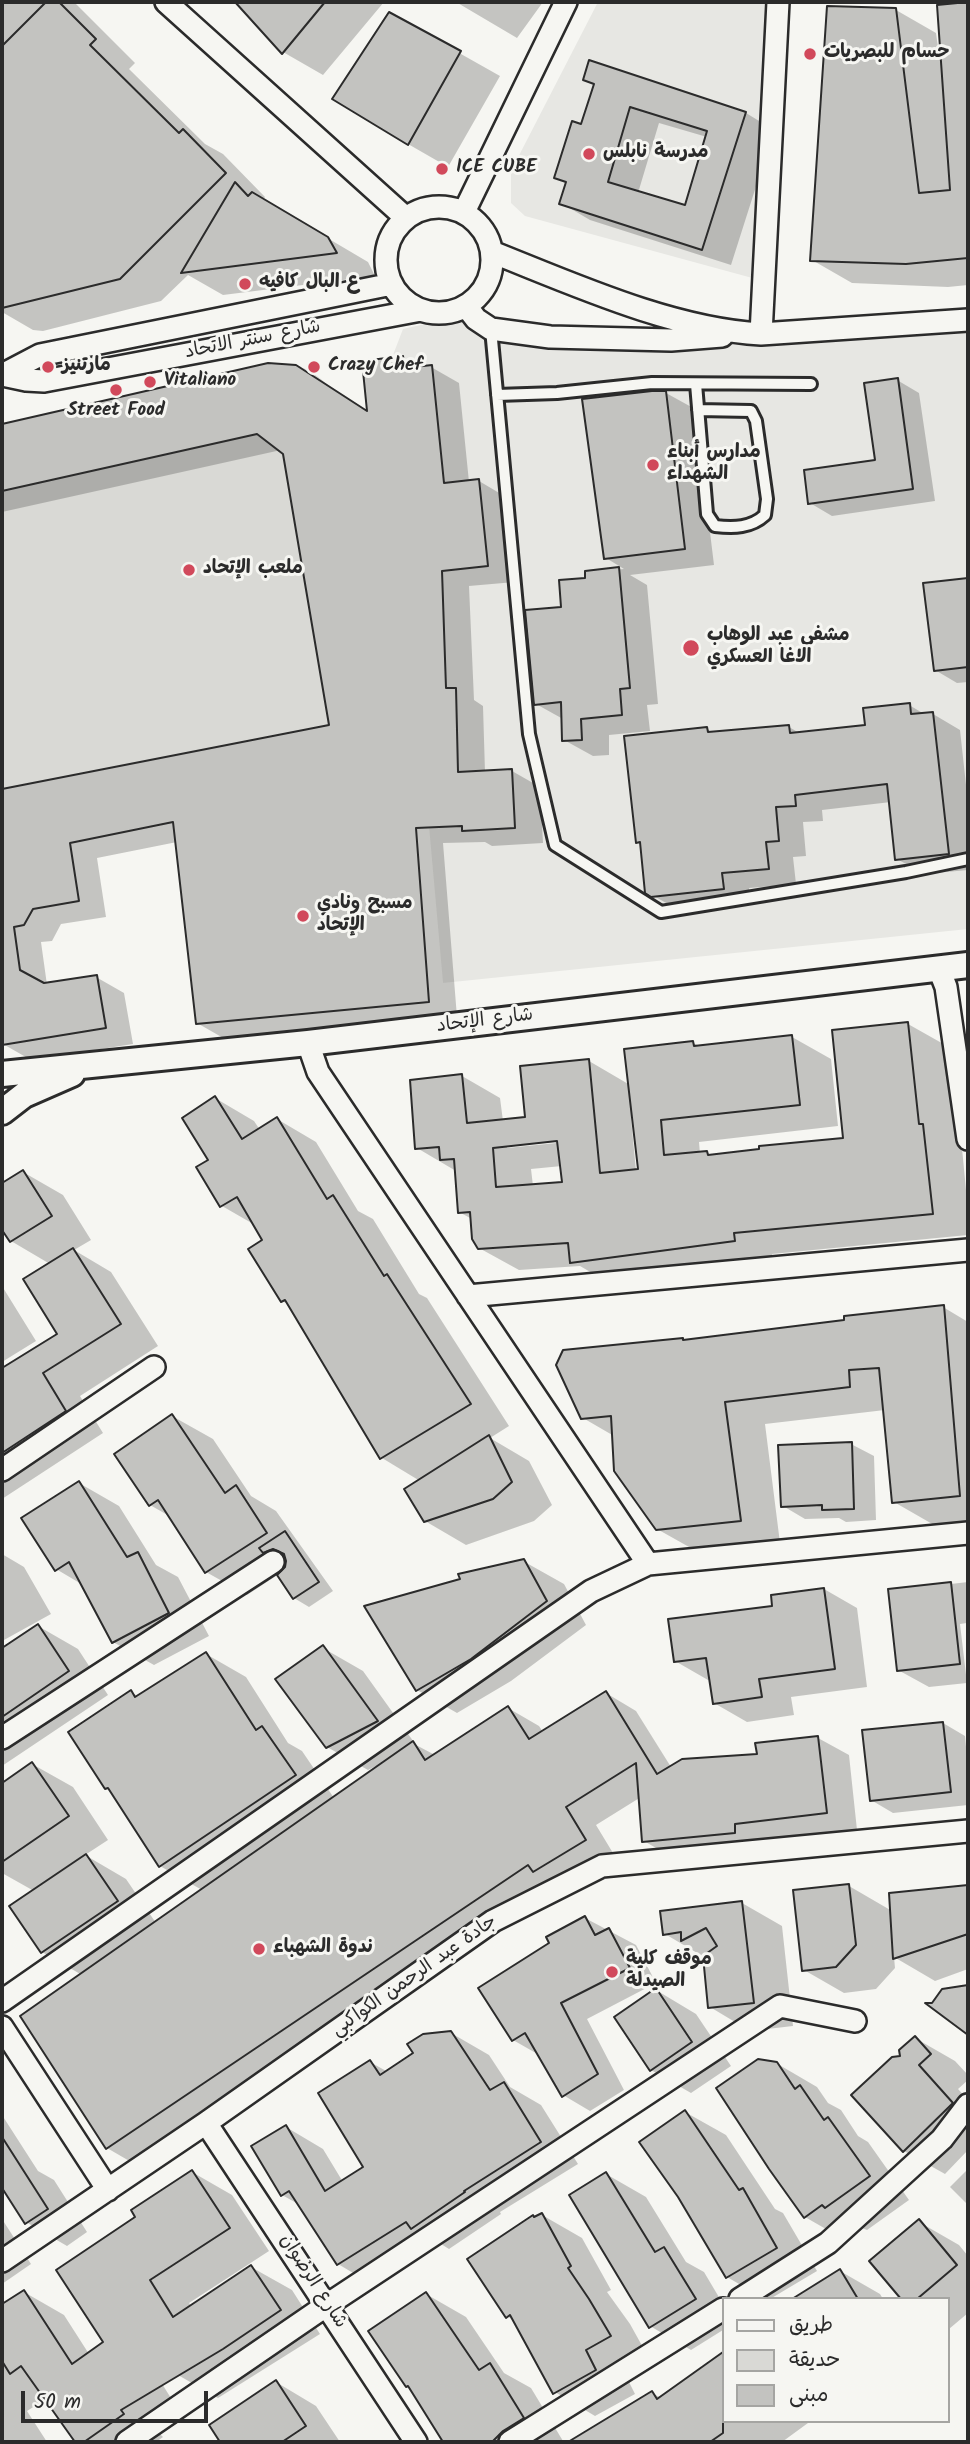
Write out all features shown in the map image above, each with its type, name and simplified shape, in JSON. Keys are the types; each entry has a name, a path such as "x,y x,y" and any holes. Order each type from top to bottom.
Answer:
{"street":[{"path":"166,2 405,218"},
{"path":"464,212 566,2"},
{"path":"753,334 778,2"},
{"path":"433,206 464,212 477,222 487,236 492,252 492,268 487,283 479,296 452,312 421,310 400,295 392,284 387,271 389,242 405,218 419,210 433,206"},
{"path":"492,252 575,285 660,314 702,327 753,334"},
{"name":"شارع سنتر الاتحاد","path":"2,375 40,355 392,284"},
{"path":"466,306 476,319 491,329 550,337 619,340 671,340 968,320"},
{"name":"شارع سنتر الاتحاد","path":"2,375 44,381 421,310"},
{"name":"شارع الإتحاد","path":"2,1074 308,1043 968,965"},
{"path":"939,969 946,987 968,1139"},
{"path":"308,1043 318,1072 648,1564"},
{"path":"2,1112 24,1095 96,1063"},
{"path":"468,1296 968,1250"},
{"path":"2,1470 154,1367"},
{"path":"2,2001 591,1591 648,1564 968,1533"},
{"path":"2,1738 273,1562"},
{"name":"جادة عبد الرحمن الكواكبي","path":"2,2260 206,2123 493,1920 602,1866 968,1831"},
{"path":"127,2442 327,2305 780,2006 855,2021"},
{"path":"2,2027 108,2190"},
{"path":"743,2297 828,2243 943,2139 968,2105"},
{"name":"شارع الرضوان","path":"206,2123 416,2442"},
{"path":"510,2442 722,2310"}],"lane":[{"path":"491,329 529,734 555,845 661,912 906,872 968,859"},
{"path":"496,395 556,393 652,383 811,384"},
{"path":"696,384 698,410 707,514 715,526 755,524 765,515 767,499 756,422 751,411 698,410"}],"shaded area":[{"path":"598,2 766,2 756,279 525,216 511,203 511,171"},
{"name":"مشفى عبد الوهاب الاغا العسكري","path":"460,316 692,340 968,321 968,929 443,983 388,368 403,329"}],"green space":[{"name":"ملعب الإتحاد","path":"268,363 296,365 305,369 336,393 354,415 358,785 2,856 2,424"}],"building":[{"path":"46,2 59,2 96,39 90,45 179,133 183,129 226,173 120,279 2,308 2,46"},
{"path":"235,2 325,2 282,54"},
{"path":"968,2 968,258 906,264 810,261 827,6 896,8 919,193 950,190 937,5"},
{"path":"389,12 461,51 408,145 332,99"},
{"name":"مدرسة نابلس","path":"589,60 746,112 702,250 559,204 566,182 554,178 572,121 581,124 594,84 583,80","holes":["630,107 707,131 685,205 608,182"]},
{"path":"235,182 248,196 252,192 328,237 337,253 181,273"},
{"path":"403,356 405,368 432,365 444,483 479,479 488,566 442,571 446,688 456,688 458,772 512,769 515,828 462,831 462,826 416,828 429,1002 196,1024 173,822 70,843 79,901 33,909 24,925 14,927 20,970 44,983 97,975 106,1028 2,1045 2,789 329,725 283,454 257,434 2,491 2,424 268,363 296,365 367,411 362,361"},
{"path":"898,378 913,489 808,504 804,470 875,460 864,383"},
{"path":"666,391 685,549 604,559 582,399"},
{"path":"619,567 630,688 620,689 622,715 581,719 582,740 562,741 561,702 534,705 525,610 561,607 559,580 585,578 585,571"},
{"path":"968,578 968,667 934,671 923,583"},
{"path":"910,703 911,714 933,712 949,854 895,860 887,784 795,795 796,806 776,807 779,841 766,842 769,869 722,873 724,889 651,897 645,893 640,842 636,843 624,736 707,727 708,732 789,725 790,733 865,725 863,708"},
{"path":"908,1022 919,1124 923,1124 933,1214 734,1233 735,1241 570,1263 568,1243 478,1249 472,1239 470,1212 458,1213 454,1159 440,1160 439,1147 415,1149 410,1080 462,1074 467,1123 525,1117 520,1066 589,1059 600,1173 638,1169 624,1049 693,1041 694,1046 792,1035 800,1105 661,1120 664,1155 707,1151 708,1155 759,1149 759,1146 843,1138 832,1030","holes":["557,1141 562,1182 496,1187 493,1148"]},
{"path":"215,1096 242,1139 277,1117 327,1199 333,1195 471,1404 380,1459 285,1300 281,1302 248,1249 262,1240 237,1197 220,1207 196,1167 208,1160 182,1118"},
{"path":"23,1170 52,1216 10,1242 2,1230 2,1183"},
{"path":"73,1248 121,1324 43,1373 66,1411 2,1453 2,1368 57,1334 23,1279"},
{"path":"944,1305 960,1496 892,1503 879,1368 849,1370 850,1387 725,1402 741,1521 656,1530 614,1471 611,1416 581,1419 556,1365 563,1350 683,1340 844,1320 844,1316"},
{"path":"172,1414 225,1493 236,1485 267,1533 205,1573 158,1500 149,1506 114,1454"},
{"path":"489,1435 512,1482 493,1499 424,1522 404,1489"},
{"path":"852,1442 854,1509 822,1510 822,1505 781,1507 778,1445"},
{"path":"79,1481 127,1557 138,1552 169,1613 112,1643 69,1562 55,1571 21,1518"},
{"path":"285,1531 319,1582 293,1599 277,1575 285,1567 284,1554 273,1549 263,1553 259,1548"},
{"path":"524,1559 547,1601 471,1659 416,1691 364,1606 460,1579 458,1574"},
{"path":"951,1582 960,1664 897,1671 888,1589"},
{"path":"824,1588 835,1669 759,1679 762,1697 713,1704 706,1658 674,1662 668,1619 772,1606 771,1595"},
{"path":"38,1624 69,1671 2,1717 2,1648"},
{"path":"323,1645 378,1721 326,1748 275,1679"},
{"path":"206,1652 256,1730 262,1726 296,1775 159,1867 68,1732 131,1690 135,1697"},
{"name":"ندوة الشهباء","path":"606,1691 657,1774 682,1759 757,1754 755,1743 818,1736 827,1813 735,1824 735,1833 642,1842 636,1763 566,1807 586,1840 533,1872 528,1865 106,2149 20,2016 413,1741 425,1760 508,1706 529,1739"},
{"path":"943,1722 951,1792 870,1801 862,1730"},
{"path":"32,1762 69,1816 2,1862 2,1783"},
{"path":"86,1854 118,1901 41,1953 9,1906"},
{"path":"849,1884 856,1945 836,1967 802,1971 793,1890"},
{"path":"968,1885 968,1934 893,1959 889,1893"},
{"path":"742,1901 754,2003 708,2008 703,1956 717,1946 706,1928 681,1941 681,1932 663,1935 660,1911"},
{"path":"585,1916 595,1935 609,1928 630,1968 561,2003 598,2074 562,2097 525,2033 512,2041 478,1988 549,1943 546,1937"},
{"path":"968,1985 968,2035 925,2003 932,2003 942,1989"},
{"path":"656,1988 692,2042 650,2071 614,2017"},
{"path":"451,2031 490,2090 504,2082 541,2142 464,2191 411,2229 406,2222 337,2265 289,2191 281,2196 251,2146 286,2125 325,2191 363,2167 318,2093 370,2060 380,2075 413,2053 407,2044 423,2034"},
{"path":"915,2036 931,2054 919,2065 953,2103 903,2152 851,2095 892,2057 900,2056 899,2050"},
{"path":"758,2059 777,2062 795,2089 800,2085 824,2120 828,2117 870,2176 825,2208 822,2205 804,2218 716,2088"},
{"path":"685,2110 739,2190 743,2188 777,2248 726,2278 678,2197 639,2142"},
{"path":"2,2137 48,2209 25,2224 2,2188"},
{"path":"192,2170 230,2228 150,2280 173,2317 251,2265 281,2310 223,2349 121,2410 124,2414 84,2442 75,2442 21,2366 10,2374 2,2361 2,2304 24,2290 72,2364 103,2342 56,2270 135,2217 131,2210"},
{"path":"606,2172 655,2252 664,2247 696,2299 649,2328 569,2195"},
{"path":"542,2213 571,2266 568,2268 611,2336 586,2350 596,2370 553,2394 510,2315 506,2318 467,2259 533,2215 534,2217"},
{"path":"919,2219 957,2265 919,2297 899,2297 869,2261"},
{"path":"840,2269 857,2297 795,2297"},
{"path":"426,2292 479,2370 490,2363 524,2418 503,2431 492,2442 443,2442 408,2386 406,2387 368,2331"},
{"path":"722,2353 723,2433 710,2442 568,2442 652,2391 657,2399"},
{"path":"276,2380 306,2426 282,2442 220,2442 209,2425"}],"place":[{"name":"حسام للبصريات","path":"810,54"},
{"name":"مدرسة نابلس","path":"589,154"},
{"name":"ICE CUBE","path":"442,169"},
{"name":"ع البال كافيه","path":"245,284"},
{"name":"مارتنيز","path":"48,367"},
{"name":"Crazy Chef","path":"314,367"},
{"name":"Vitaliano","path":"150,382"},
{"name":"Street Food","path":"116,390"},
{"name":"مدارس أبناء الشهداء","path":"653,465"},
{"name":"ملعب الإتحاد","path":"189,570"},
{"name":"مشفى عبد الوهاب الاغا العسكري","path":"691,648"},
{"name":"مسبح ونادي الإتحاد","path":"303,916"},
{"name":"ندوة الشهباء","path":"259,1949"},
{"name":"موقف كلية الصيدلة","path":"612,1972"}]}
